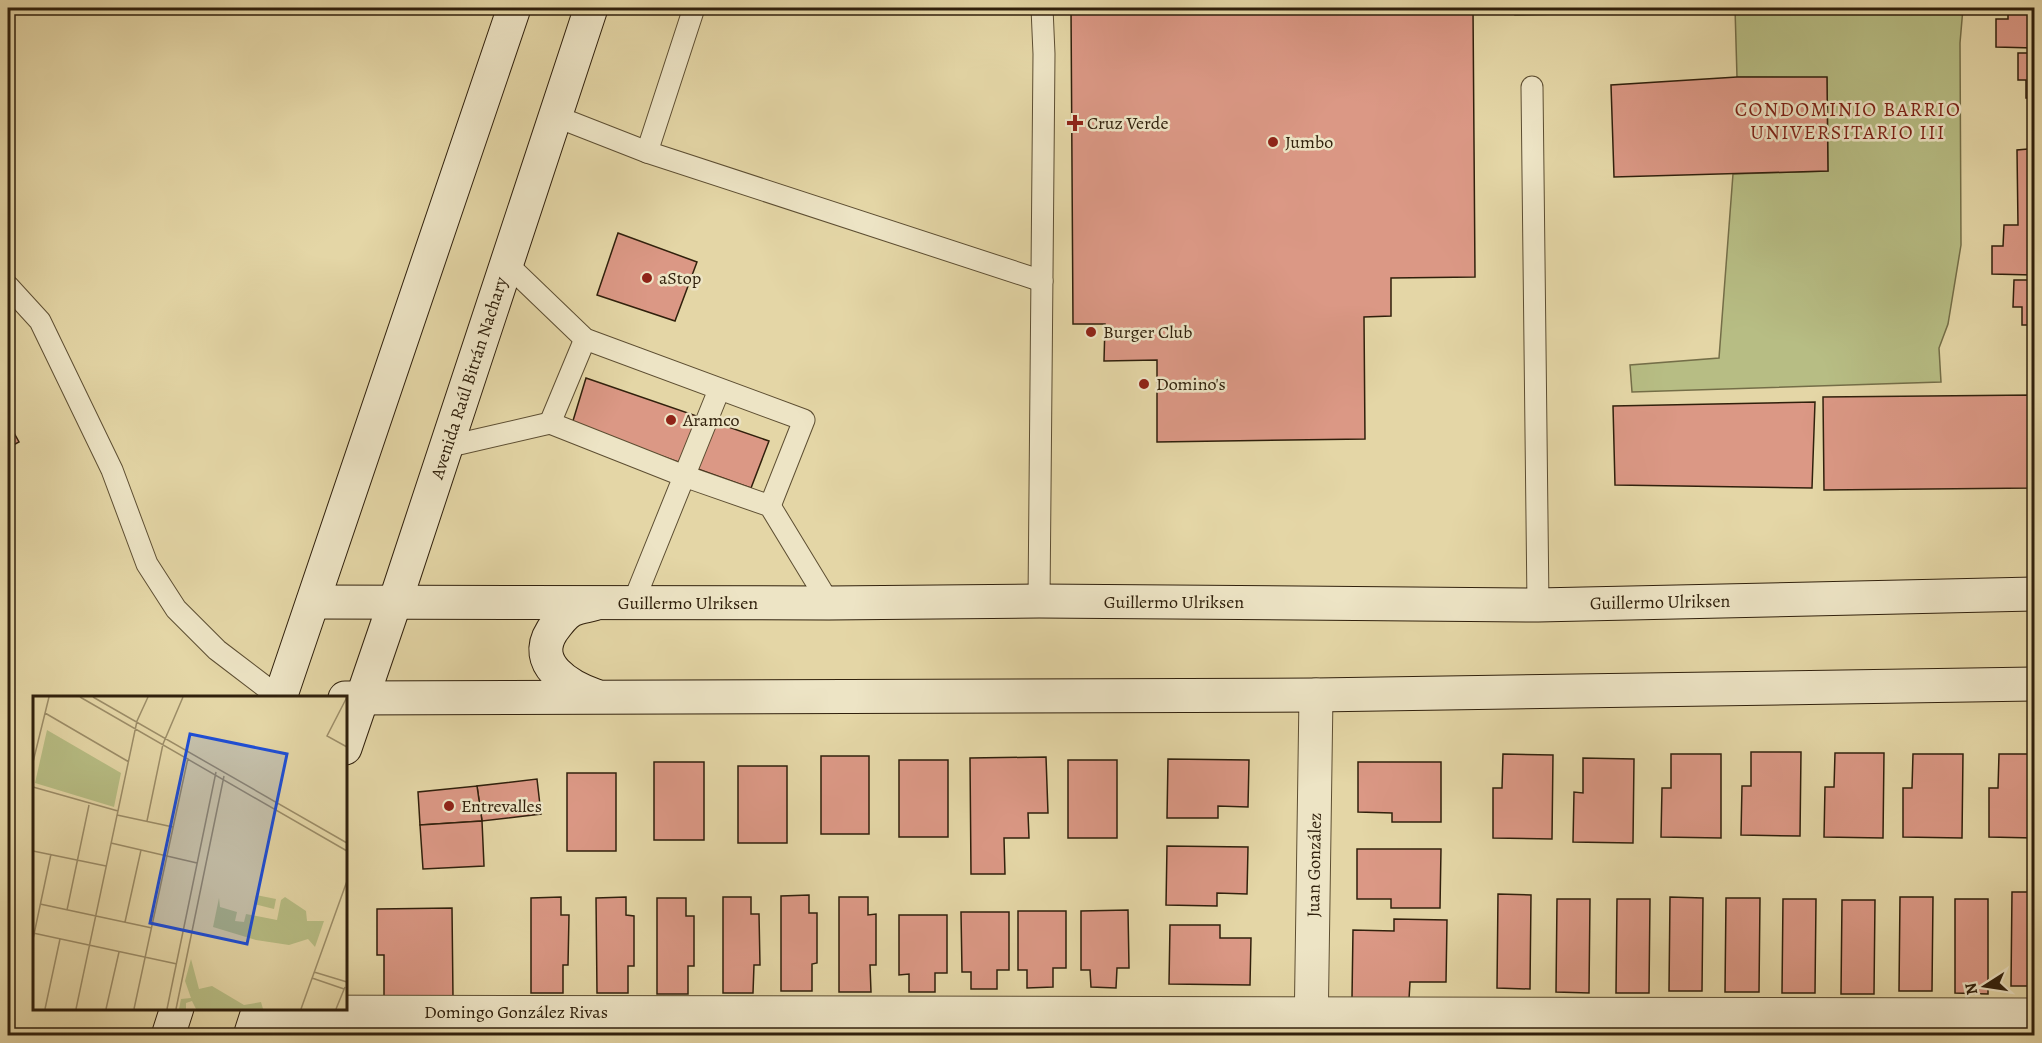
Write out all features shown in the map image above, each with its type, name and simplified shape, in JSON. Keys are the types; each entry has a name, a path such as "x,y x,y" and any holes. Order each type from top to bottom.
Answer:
{"main road":[{"path":"281,696 514,8"},
{"name":"Avenida Raúl Bitrán Nachary","path":"346,742 353,698 395,602 591,8"},
{"name":"Guillermo Ulriksen","path":"313,602 829,603 1039,600 1538,605 2034,594"},
{"path":"599,602 570,611 557,623 546,641 546,660 558,675 582,691 601,698"},
{"path":"353,698 1317,695 2034,684"},
{"name":"Juan González","path":"1312,1025 1317,695"},
{"path":"168,1035 176,1010"},
{"name":"Domingo González Rivas","path":"256,1019 1312,1025 2034,1015"}],"lane":[{"path":"647,152 694,8"},
{"path":"1039,600 1044,54 1042,8"},
{"path":"1532,87 1538,605"},
{"path":"555,116 647,152 1042,282"},
{"path":"507,264 585,339 804,420 770,506"},
{"path":"8,286 40,321 112,470 147,564 176,609 217,650 277,696"},
{"path":"550,423 585,339"},
{"path":"633,603 719,390"},
{"path":"446,447 550,423 684,476 770,506 829,603"}],"green space":[{"path":"1515,8 1615,8 1615,13 1515,15"},
{"path":"1735,8 1963,8 1960,43 1961,245 1948,324 1939,348 1941,382 1632,392 1630,365 1719,358 1733,174 1828,171 1827,78 1737,77"}],"building":[{"name":"Jumbo","path":"1071,8 1473,8 1475,277 1391,278 1391,316 1364,317 1365,439 1157,442 1157,360 1104,361 1105,324 1073,324"},
{"path":"2008,8 2034,8 2034,48 1996,47 1996,19 2008,19"},
{"path":"2018,53 2034,53 2034,98 2026,98 2026,80 2018,80"},
{"path":"1737,77 1827,77 1828,171 1614,177 1611,85"},
{"path":"2034,149 2034,354 2030,354 2031,325 2022,325 2022,307 2013,307 2014,280 2033,280 2033,275 1992,274 1992,246 2003,246 2004,225 2018,225 2017,150"},
{"name":"aStop","path":"618,233 697,262 675,321 597,295"},
{"path":"586,378 769,441 751,488 572,424"},
{"path":"2034,395 2034,488 1824,490 1823,397"},
{"path":"1815,402 1812,488 1615,485 1613,406"},
{"path":"8,422 19,442 8,448"},
{"path":"1751,752 1801,752 1800,836 1741,835 1742,786 1751,786"},
{"path":"1835,753 1884,753 1883,838 1824,837 1825,787 1834,787"},
{"path":"1503,754 1553,755 1552,839 1493,838 1493,788 1502,788"},
{"path":"1671,754 1721,754 1721,838 1661,837 1662,788 1671,788"},
{"path":"1913,754 1963,754 1962,838 1903,837 1903,788 1912,788"},
{"path":"1999,754 2034,754 2034,838 1989,837 1989,788 1998,788"},
{"path":"821,756 869,756 869,834 821,834"},
{"path":"1046,757 1048,813 1028,813 1029,838 1004,838 1005,874 971,874 970,758"},
{"path":"1583,758 1634,759 1633,843 1573,842 1574,792 1583,793"},
{"path":"1168,759 1249,760 1248,807 1218,806 1218,818 1167,818"},
{"path":"899,760 948,760 948,837 899,837"},
{"path":"1068,760 1117,760 1117,838 1068,838"},
{"path":"654,762 704,762 704,840 654,840"},
{"path":"1358,762 1441,762 1441,822 1392,822 1392,813 1358,812"},
{"path":"738,766 787,766 787,843 738,843"},
{"path":"567,773 616,773 616,851 567,851"},
{"path":"537,779 541,814 482,821 477,786"},
{"name":"Entrevalles","path":"477,786 482,821 420,825 418,792"},
{"path":"482,821 484,866 423,869 420,825"},
{"path":"1167,846 1248,847 1247,894 1217,893 1217,906 1166,905"},
{"path":"1357,849 1441,849 1440,908 1391,908 1391,899 1357,899"},
{"path":"2012,892 2034,892 2034,986 2011,986"},
{"path":"1498,894 1531,895 1530,989 1497,988"},
{"path":"809,895 809,913 817,913 817,963 812,964 812,991 781,991 781,896"},
{"path":"561,897 561,915 569,915 568,965 563,965 563,993 531,993 531,898"},
{"path":"626,897 626,915 634,916 634,966 628,966 628,993 597,993 596,898"},
{"path":"723,897 751,897 751,914 759,914 760,965 754,965 753,993 723,993"},
{"path":"839,897 868,897 868,915 876,914 876,965 870,965 871,992 839,992"},
{"path":"1670,897 1703,898 1702,991 1669,991"},
{"path":"1900,897 1933,897 1932,991 1899,991"},
{"path":"657,898 686,898 686,916 694,916 694,966 688,966 688,994 657,994"},
{"path":"1726,898 1760,898 1759,992 1725,992"},
{"path":"1557,899 1590,899 1589,993 1556,992"},
{"path":"1617,899 1650,899 1649,993 1616,993"},
{"path":"1783,899 1816,899 1815,993 1782,993"},
{"path":"1955,899 1988,899 1988,994 1955,993"},
{"path":"1842,900 1875,900 1874,994 1841,994"},
{"path":"452,908 453,997 384,997 384,955 377,955 377,909"},
{"path":"1128,910 1129,968 1117,968 1116,988 1091,987 1090,970 1081,970 1081,911"},
{"path":"1018,911 1066,911 1066,968 1053,968 1053,987 1027,988 1027,970 1018,970"},
{"path":"961,912 1009,912 1009,970 997,970 997,989 971,989 971,972 962,972"},
{"path":"899,915 947,915 947,973 935,973 935,992 909,992 909,974 899,975"},
{"path":"1394,919 1447,920 1446,982 1410,982 1409,999 1352,998 1353,930 1394,931"},
{"path":"1170,925 1220,925 1220,938 1251,938 1250,985 1169,984"}],"place":[{"name":"Cruz Verde","path":"1075,123"},
{"name":"Jumbo","path":"1273,142"},
{"name":"aStop","path":"647,278"},
{"name":"Burger Club","path":"1091,332"},
{"name":"Domino's","path":"1144,384"},
{"name":"Aramco","path":"671,420"},
{"name":"Entrevalles","path":"449,806"}],"district":[{"name":"CONDOMINIO BARRIO UNIVERSITARIO III","path":"1848,120"}]}
